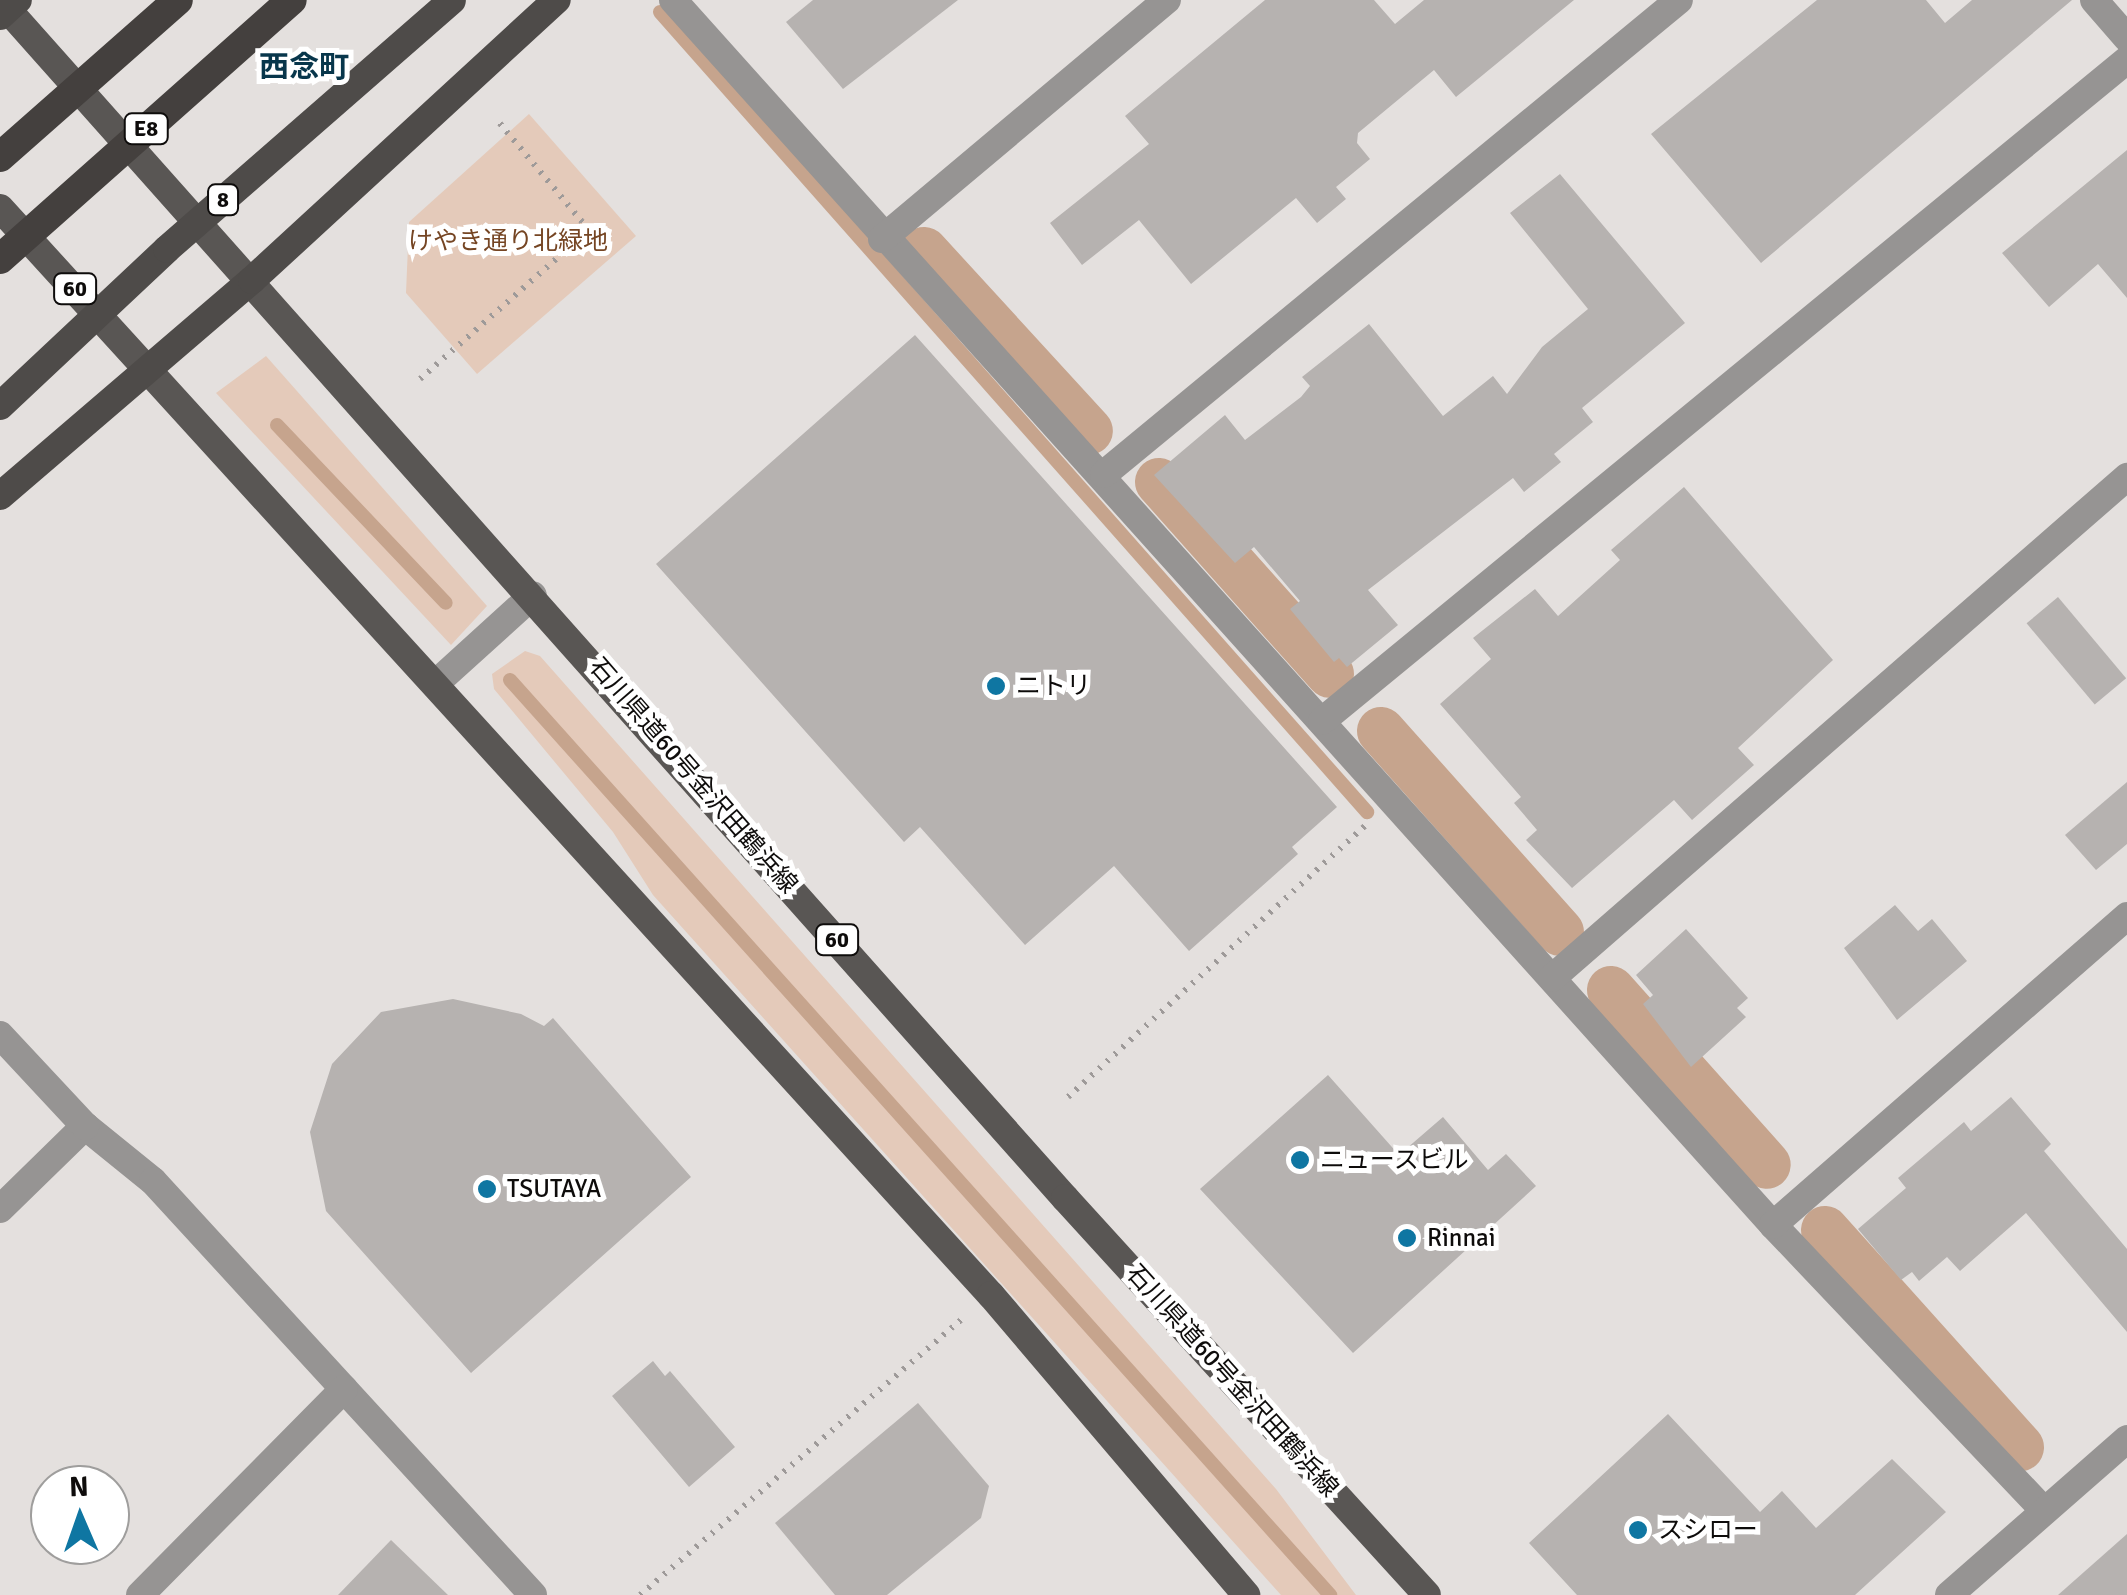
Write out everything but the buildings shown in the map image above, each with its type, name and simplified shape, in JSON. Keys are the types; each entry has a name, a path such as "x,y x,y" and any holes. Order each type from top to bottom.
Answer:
{"highway":[{"path":"0,16 18,0"},
{"path":"0,157 178,0"},
{"name":"E8","path":"0,259 292,0"},
{"name":"8","path":"0,406 167,249 452,0"},
{"path":"0,496 252,280 556,0"}],"main road":[{"name":"石川県道60号金沢田鶴浜線","path":"0,0 533,595 1065,1198 1427,1595"},
{"name":"60","path":"0,208 991,1295 1246,1595"}],"street":[{"path":"673,0 882,239 1104,474 1773,1226 2044,1510"},
{"path":"882,239 1168,0"},
{"path":"1104,474 1679,0"},
{"path":"2094,0 2127,38"},
{"path":"1322,721 2127,60"},
{"path":"1552,978 2127,476"},
{"path":"435,684 533,595"},
{"path":"1773,1226 2127,916"},
{"path":"0,1035 85,1126 153,1181 532,1595"},
{"path":"0,1209 85,1126"},
{"path":"140,1595 344,1389"},
{"path":"1948,1595 2127,1439"}],"path":[{"path":"420,379 589,230 497,120"},
{"path":"1068,1097 1393,801"},
{"path":"640,1595 991,1295"}],"green space":[{"name":"けやき通り北緑地","path":"529,114 636,236 477,374 406,293 409,222"},
{"path":"266,356 487,606 451,645 216,393"},
{"path":"525,651 540,656 1276,1489 1356,1595 1281,1595 653,895 613,832 494,689 492,674"}],"waterway":[{"path":"660,12 1367,812"},
{"path":"924,251 1089,431"},
{"path":"277,425 446,603"},
{"path":"1159,482 1330,674"},
{"path":"510,680 1330,1595"},
{"path":"1381,731 1560,932"},
{"path":"1611,990 1767,1165"},
{"path":"1825,1230 2020,1447"}],"place":[{"name":"ニトリ","path":"996,686"},
{"name":"ニュースビル","path":"1300,1160"},
{"name":"TSUTAYA","path":"487,1189"},
{"name":"Rinnai","path":"1407,1238"},
{"name":"スシロー","path":"1638,1530"}],"district":[{"name":"西念町","path":"304,68"}]}
